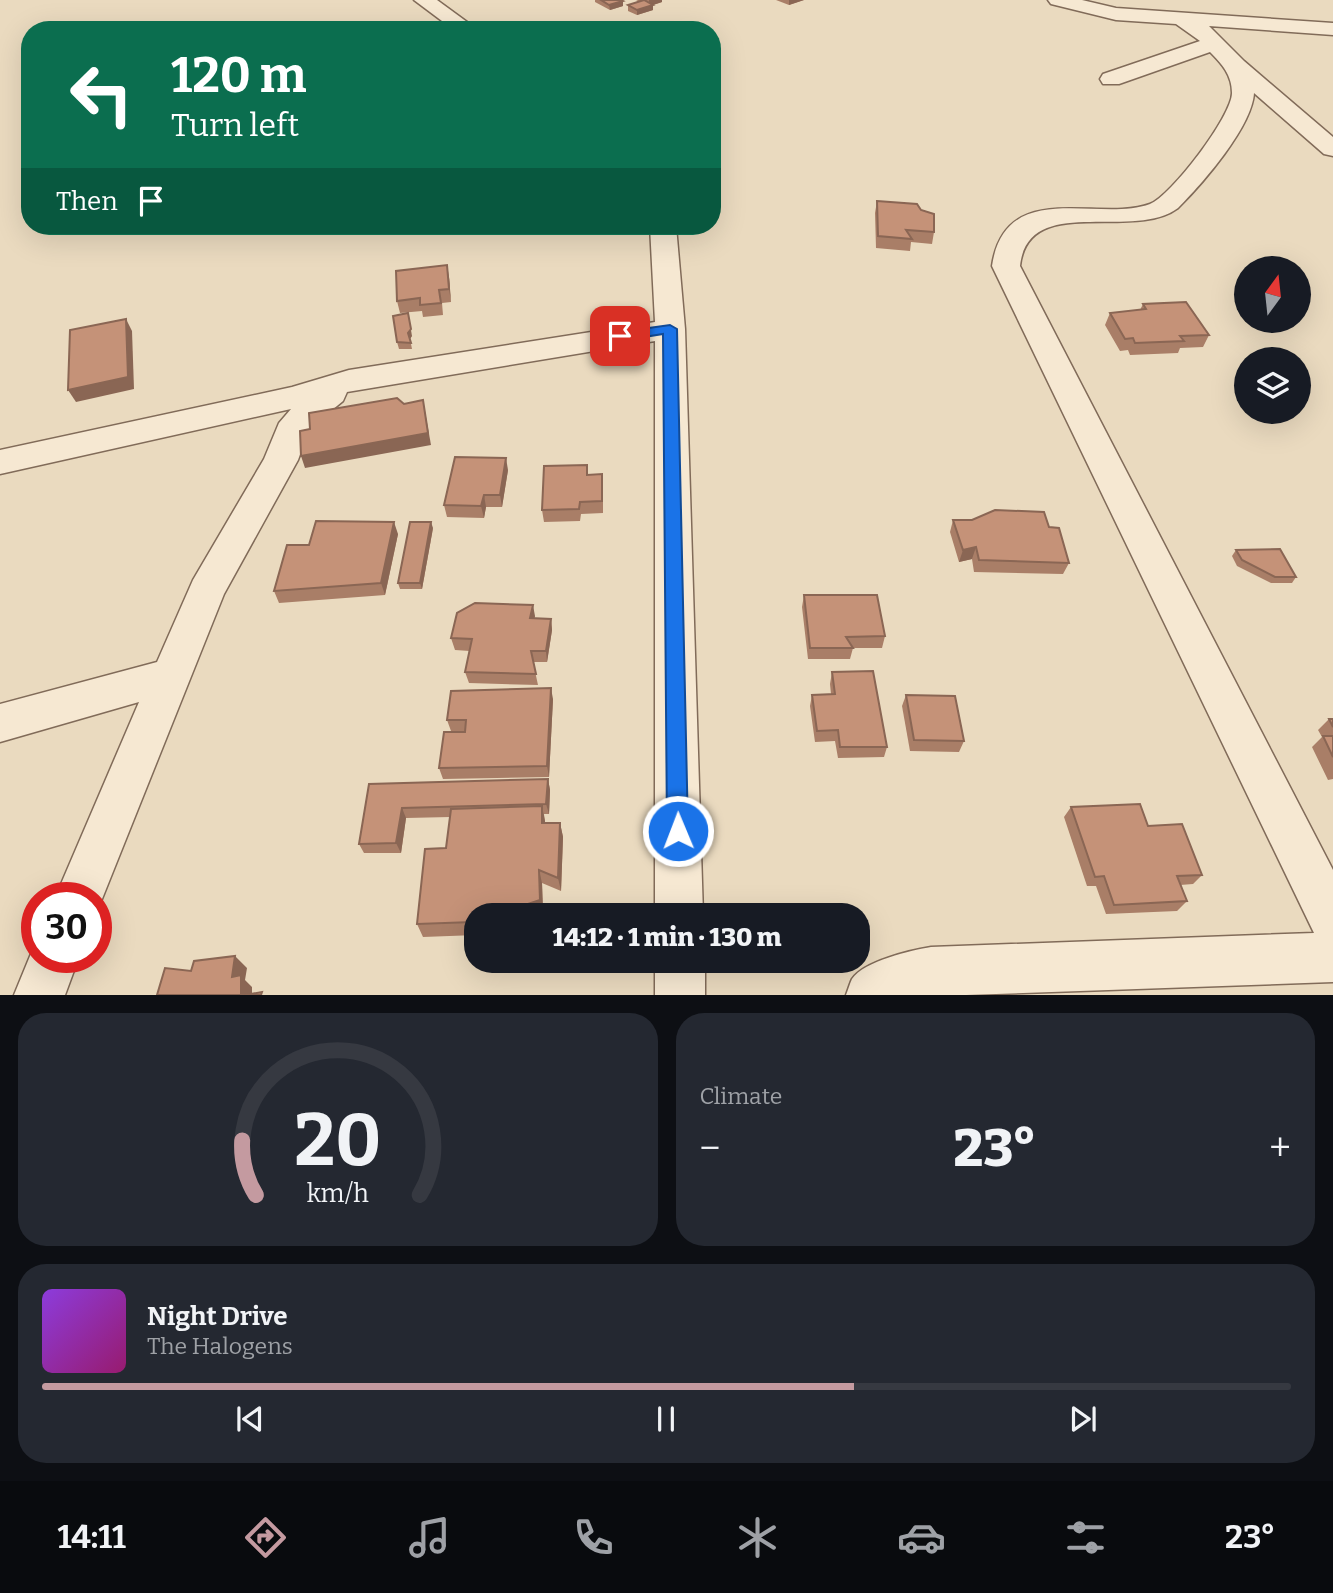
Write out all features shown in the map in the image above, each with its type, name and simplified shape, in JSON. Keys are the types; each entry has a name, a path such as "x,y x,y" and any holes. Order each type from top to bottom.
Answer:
{"street":[{"path":"424,0 455,21"},
{"path":"1058,0 1116,14 1333,29"},
{"path":"1155,0 1200,29 1224,55 1333,149"},
{"path":"1111,79 1224,55"},
{"path":"1224,55 1243,97 1228,129 1163,209 1137,214 1058,216 1026,225 1010,244 1006,266 1333,920"},
{"path":"664,235 670,329 679,903"},
{"path":"0,462 296,397 349,380 670,329"},
{"path":"86,882 206,591 281,460 295,423 349,380"},
{"path":"0,723 172,675"},
{"path":"871,995 887,982 908,975 954,970 1333,957"},
{"path":"39,995 48,973"},
{"path":"680,973 680,995"}],"building":[{"path":"601,0 621,0 623,1 609,5"},
{"path":"644,0 653,5 637,10 628,5"},
{"path":"877,201 917,204 921,210 934,214 934,232 906,230 912,239 878,236"},
{"path":"447,265 449,289 439,290 441,303 420,305 420,298 397,301 396,271"},
{"path":"1186,302 1209,335 1180,336 1184,341 1135,343 1133,338 1125,339 1110,313 1146,309 1143,304"},
{"path":"408,313 411,343 397,342 393,316"},
{"path":"126,319 128,377 68,390 70,330"},
{"path":"397,398 404,404 423,400 428,433 301,456 300,431 310,429 309,413"},
{"path":"455,457 506,458 500,495 484,495 481,506 444,505"},
{"path":"587,465 587,475 602,474 602,501 580,502 579,509 542,510 544,466"},
{"path":"995,510 1044,512 1049,527 1059,528 1069,563 979,560 976,547 963,550 953,520 972,520"},
{"path":"316,521 394,522 381,583 274,591 287,545 309,545"},
{"path":"410,522 431,522 420,583 398,583"},
{"path":"1280,549 1296,577 1275,577 1242,560 1236,550"},
{"path":"804,595 877,595 885,636 846,637 853,648 810,648"},
{"path":"475,603 533,605 530,618 551,619 546,651 531,651 536,674 465,672 472,639 451,638 457,613"},
{"path":"873,671 887,747 840,747 838,730 817,731 812,695 835,694 832,672"},
{"path":"551,688 547,766 439,768 444,732 465,732 466,720 447,720 451,691"},
{"path":"906,695 955,696 964,741 914,740"},
{"path":"1323,736 1333,736 1333,757"},
{"path":"548,779 546,804 402,808 396,843 359,844 369,784"},
{"path":"1140,804 1148,826 1182,824 1202,875 1177,876 1187,901 1114,905 1104,876 1095,877 1071,807"},
{"path":"542,806 542,823 560,823 558,878 539,870 540,900 531,903 464,903 464,922 417,924 425,849 446,848 451,809"},
{"path":"235,956 232,977 241,975 241,995 157,995 165,968 191,971 194,961"}],"route":[{"path":"620,336 670,329 678,831"}]}
